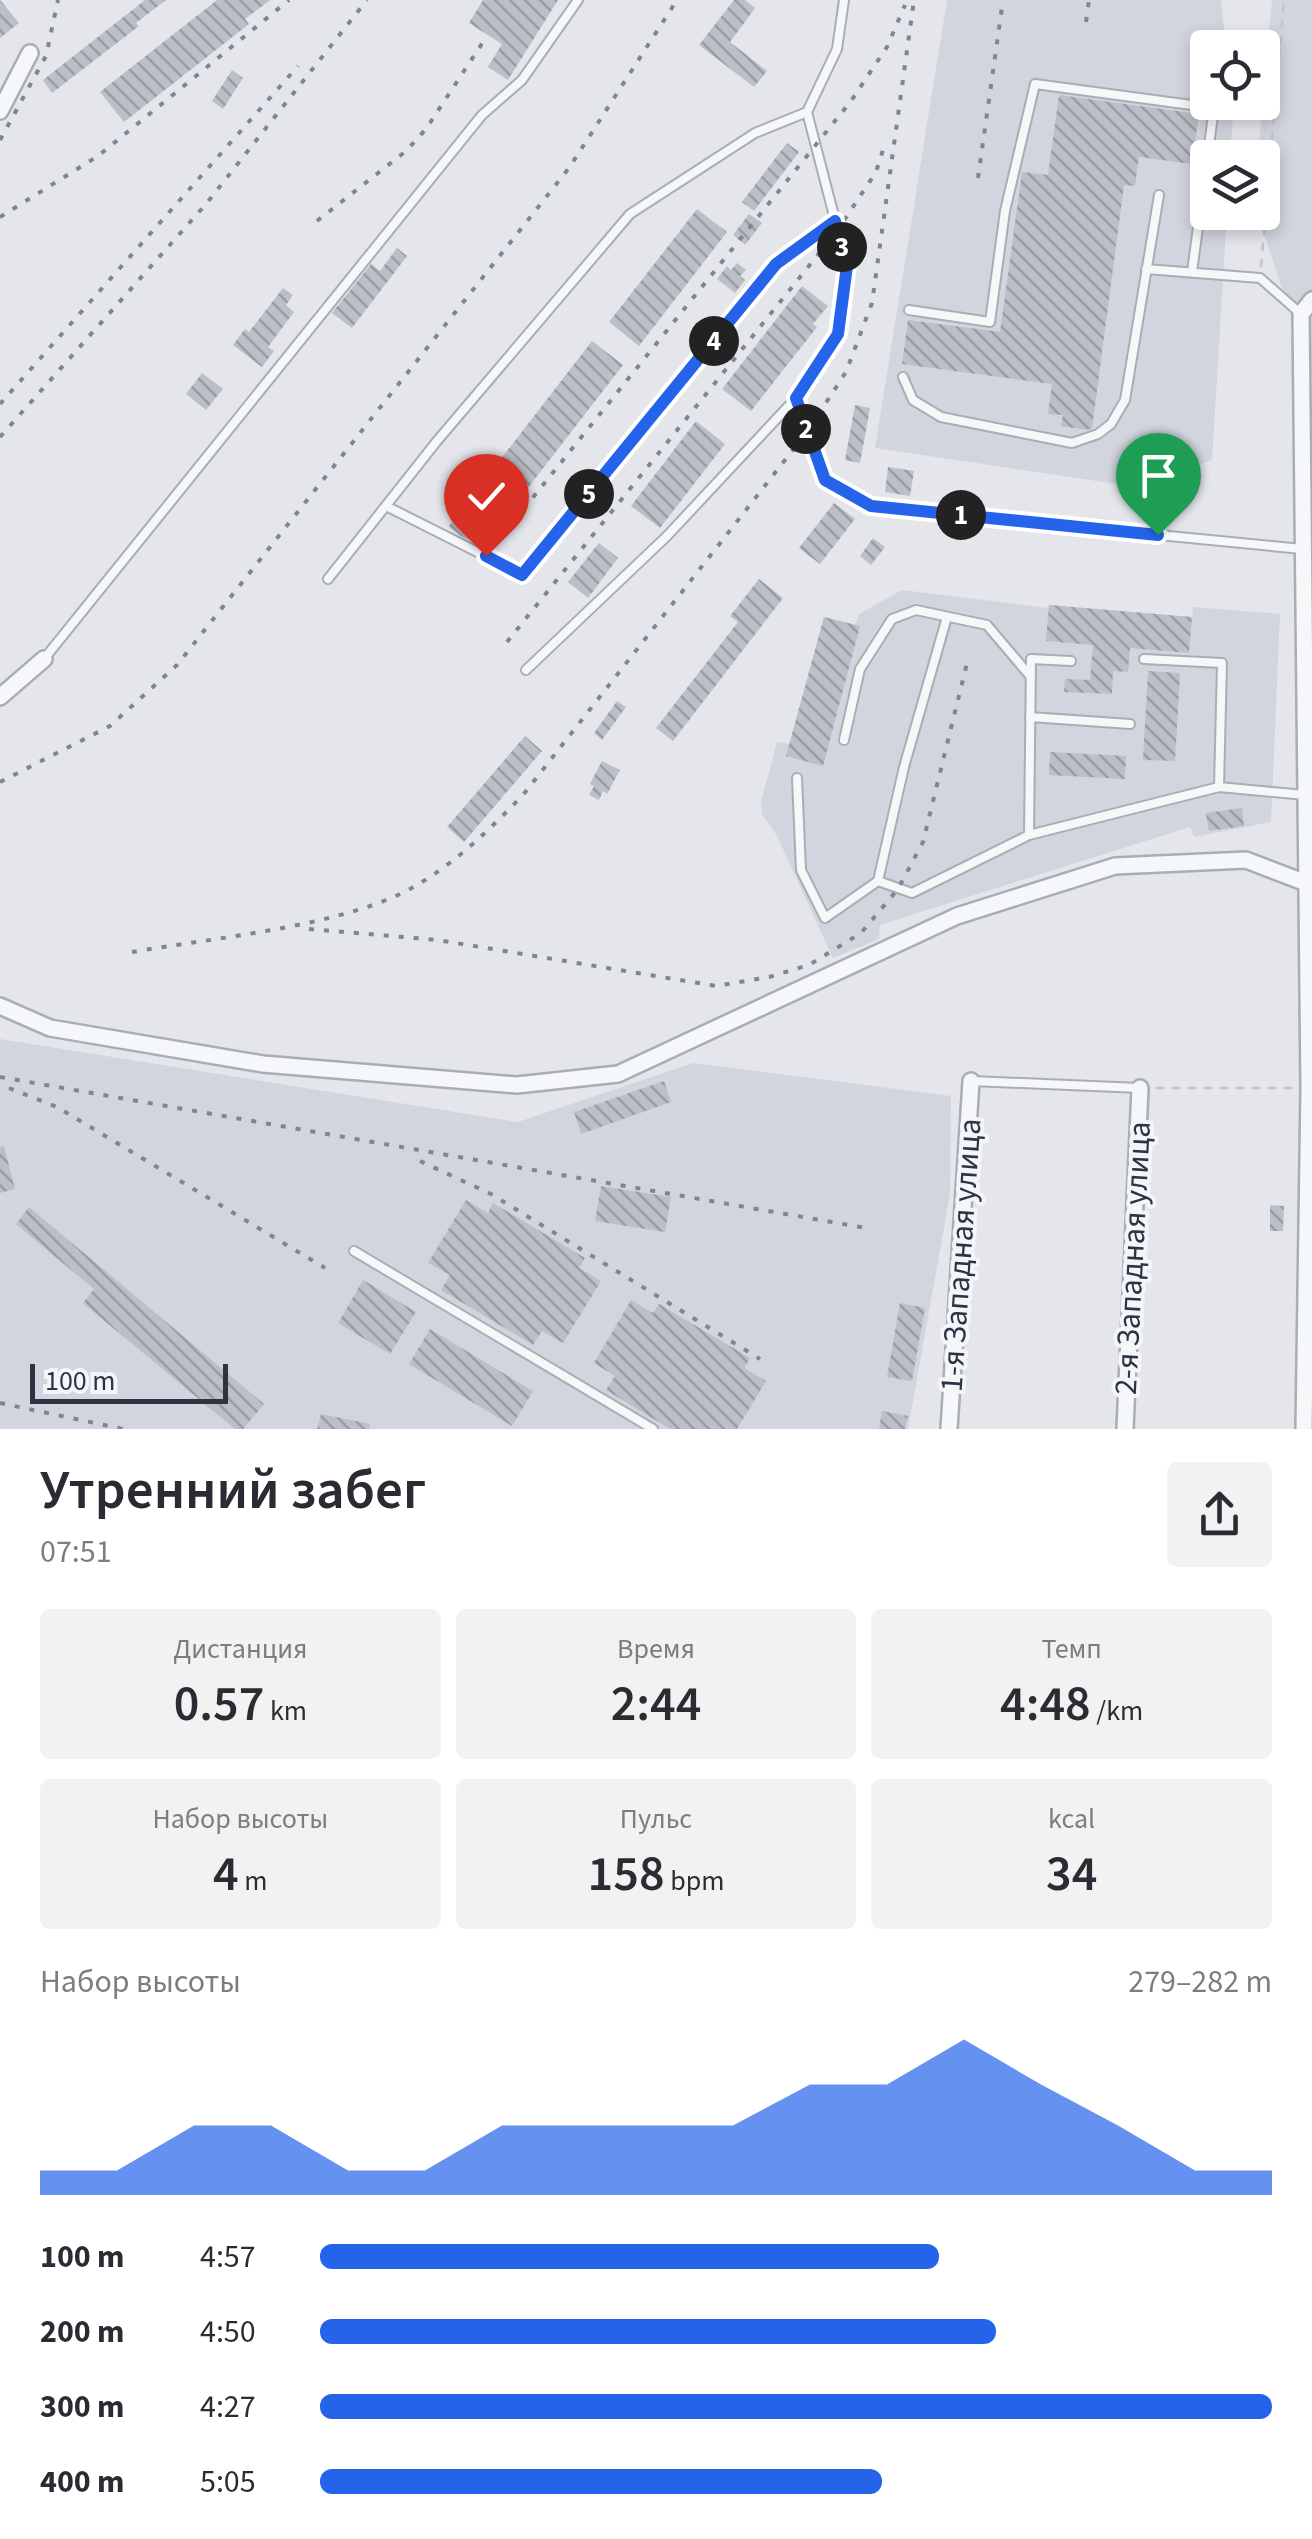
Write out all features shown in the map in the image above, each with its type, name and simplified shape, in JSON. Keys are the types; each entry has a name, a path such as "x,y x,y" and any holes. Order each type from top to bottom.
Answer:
{"street":[{"path":"0,112 30,53"},
{"path":"1304,1429 1310,1088 1302,314 1312,300"},
{"path":"0,697 44,659"},
{"path":"0,1006 50,1028 262,1064 517,1086 618,1074 957,916 1116,866 1246,860 1306,883"},
{"name":"1-я Западная улица","path":"950,1429 971,1082"},
{"name":"2-я Западная улица","path":"1124,1429 1140,1088"}],"lane":[{"path":"44,659 482,116 522,80 578,0"},
{"path":"526,670 668,536 796,398 838,334 847,266 807,112 837,49 844,0"},
{"path":"909,310 990,322 1004,211 1035,84 1214,108 1192,272"},
{"path":"328,579 630,214 756,133 807,112"},
{"path":"902,378 914,400 942,417 1072,442 1098,434 1111,424 1124,400 1159,196"},
{"path":"386,506 522,575 776,264 835,221"},
{"path":"1146,268 1260,278 1302,314"},
{"path":"796,398 825,480 871,506 1302,549"},
{"path":"844,740 860,669 892,618 916,610 987,626 1030,677"},
{"path":"797,778 801,870 826,918 878,882 904,767 947,617"},
{"path":"1029,834 1031,659 1071,661"},
{"path":"1144,659 1222,663 1219,787"},
{"path":"1030,717 1130,724"},
{"path":"878,882 912,893 1029,834 1219,787 1306,795"},
{"path":"971,1082 1140,1088"},
{"path":"354,1251 652,1429"}],"path":[{"path":"1260,278 1284,0"},
{"path":"1140,1088 1310,1088"}],"shaded area":[{"path":"947,0 1221,0 1225,30 1190,30 1190,120 1233,120 1231,140 1190,140 1190,230 1226,230 1212,460 1137,487 875,448"},
{"path":"1272,0 1312,0 1312,378 1263,230 1280,230 1280,140 1260,140 1261,120 1280,120 1280,30 1269,30"},
{"path":"902,590 1048,608 1050,605 1192,617 1193,607 1280,614 1271,822 1194,837 1190,827 880,925 879,939 833,958 777,836 762,814 761,802 777,742 790,744 824,617 855,625 859,614"},
{"path":"0,1039 518,1122 693,1063 951,1096 950,1194 908,1429 0,1429"}],"building":[{"path":"0,0 19,23 0,38"},
{"path":"145,0 166,0 136,23 139,26 52,93 43,80"},
{"path":"217,0 270,0 245,19 249,24 124,122 100,92"},
{"path":"483,0 558,0 508,80 488,67 502,44 469,23"},
{"path":"734,0 745,0 755,8 730,42 767,71 754,87 699,45"},
{"path":"232,70 243,78 223,109 212,101"},
{"path":"1059,95 1190,113 1190,120 1198,120 1195,140 1190,140 1190,164 1139,157 1135,186 1124,185 1092,428 1087,430 1061,426 1063,415 1048,414 1052,384 902,364 908,320 1000,332 1022,172 1048,175"},
{"path":"787,143 799,152 754,211 742,202"},
{"path":"697,209 727,232 639,346 609,322"},
{"path":"749,214 762,223 745,245 733,235"},
{"path":"397,248 407,256 352,328 332,313 371,264 380,271"},
{"path":"737,263 746,270 740,276 745,280 735,293 717,279 727,266 731,270"},
{"path":"802,286 828,306 813,324 817,327 751,411 722,389"},
{"path":"283,288 293,295 286,305 294,312 268,347 274,351 262,367 233,345 245,329 249,332"},
{"path":"592,341 623,365 483,546 461,536 449,526"},
{"path":"202,373 223,389 206,410 186,394"},
{"path":"855,405 870,408 860,463 845,460"},
{"path":"696,421 725,444 660,528 631,506"},
{"path":"888,467 914,471 910,496 885,492"},
{"path":"834,503 855,519 820,564 799,548"},
{"path":"873,538 885,547 871,565 860,556"},
{"path":"599,543 618,558 588,598 568,582"},
{"path":"759,579 783,598 673,741 656,728 738,622 730,616"},
{"path":"1049,605 1192,617 1189,653 1130,648 1128,672 1113,671 1112,694 1064,692 1065,679 1090,680 1093,645 1046,641"},
{"path":"824,617 860,626 823,766 786,756"},
{"path":"1148,671 1180,673 1175,761 1143,760"},
{"path":"617,701 626,707 602,740 594,733"},
{"path":"525,736 542,751 464,842 447,827"},
{"path":"1050,752 1126,756 1125,779 1049,775"},
{"path":"602,761 620,770 607,794 603,791 599,800 589,795"},
{"path":"1242,808 1244,826 1209,831 1206,813"},
{"path":"664,1081 671,1102 581,1134 574,1112"},
{"path":"4,1146 15,1189 0,1193 0,1147"},
{"path":"601,1186 671,1197 665,1232 595,1221"},
{"path":"466,1200 488,1213 493,1203 585,1258 579,1268 601,1281 563,1343 542,1331 533,1345 441,1290 450,1275 428,1263"},
{"path":"1270,1205 1284,1206 1283,1231 1270,1231"},
{"path":"29,1207 264,1404 243,1429 235,1429 83,1303 94,1289 16,1224"},
{"path":"363,1280 416,1312 390,1354 338,1323"},
{"path":"631,1300 653,1313 659,1304 750,1358 744,1368 766,1381 737,1429 670,1429 606,1390 615,1376 594,1363"},
{"path":"900,1303 925,1308 912,1381 887,1377"},
{"path":"430,1329 533,1391 512,1426 409,1364"},
{"path":"882,1411 908,1416 905,1429 879,1429"},
{"path":"321,1414 370,1424 369,1429 317,1429"}],"railway":[{"path":"0,140 46,56 58,0"},
{"path":"0,217 98,156 289,0"},
{"path":"0,437 206,204 367,0"},
{"path":"0,782 110,726 177,665 569,168 677,0"},
{"path":"132,952 318,921 389,899 446,866 523,795 807,432 846,372 872,303 914,0"},
{"path":"978,178 1003,0"},
{"path":"1086,22 1089,0"},
{"path":"486,556 851,101 887,47 905,5"},
{"path":"317,221 406,151 426,129 485,39"},
{"path":"0,404 298,66"},
{"path":"507,642 837,231 876,172 884,147"},
{"path":"309,929 438,940 716,986 809,965 861,933 898,889 923,842 968,659"},
{"path":"0,1077 866,1228"},
{"path":"9,1088 57,1107 325,1268"},
{"path":"420,1161 491,1194 760,1359"},
{"path":"0,1403 123,1429"}],"route":[{"path":"486,556 522,575 776,264 835,221 847,266 838,334 796,398 825,480 871,506 1158,535"}]}
